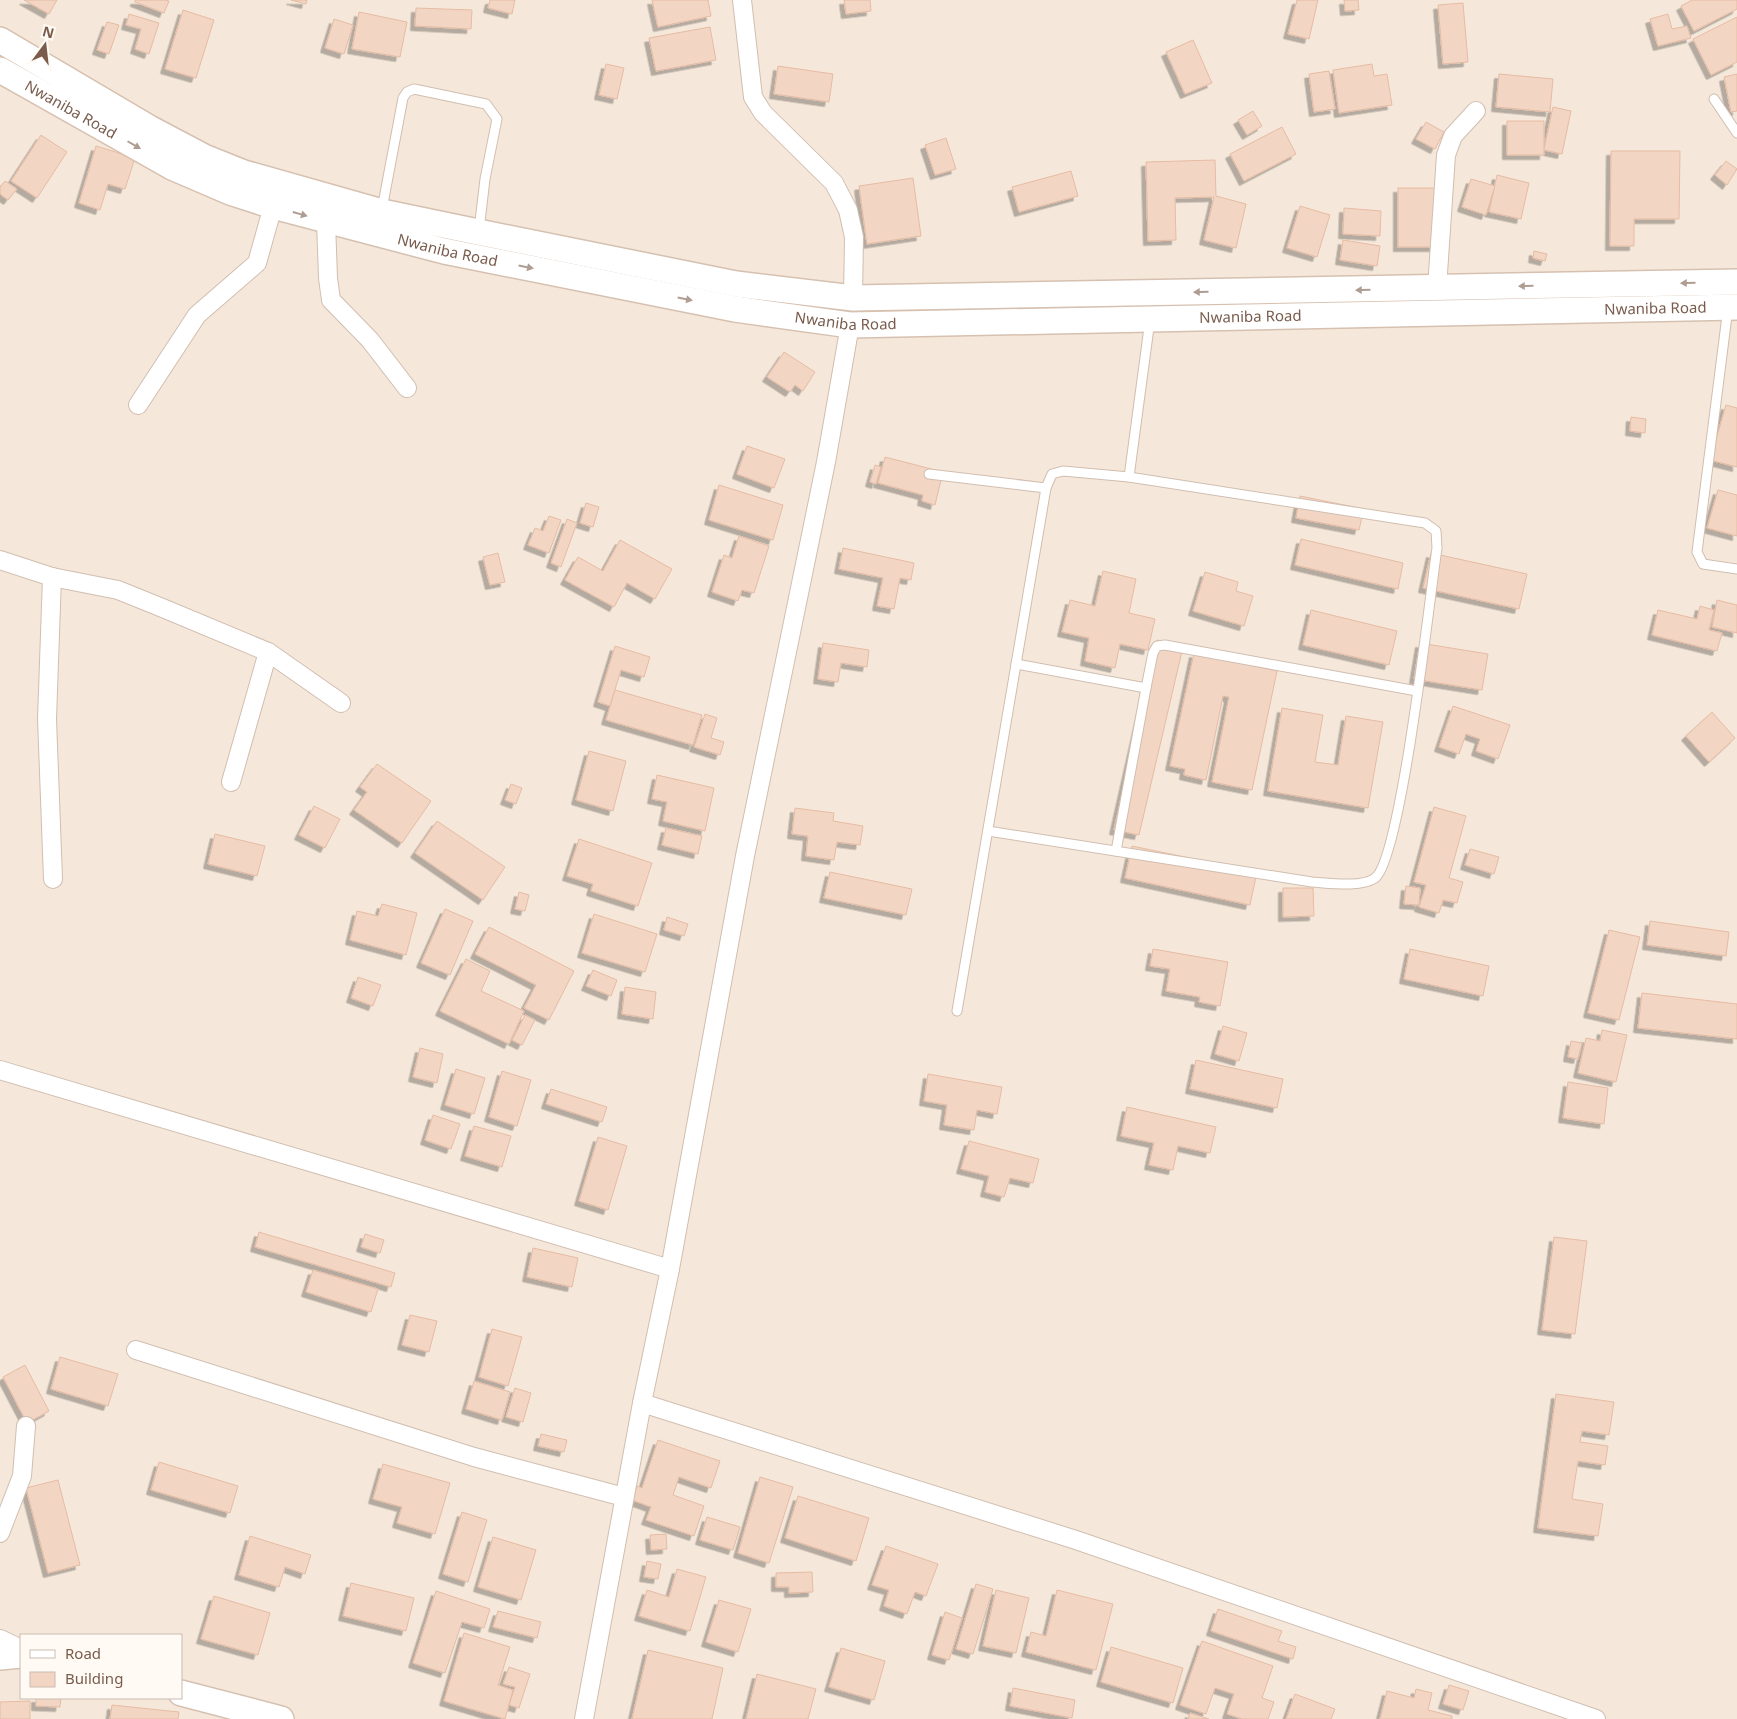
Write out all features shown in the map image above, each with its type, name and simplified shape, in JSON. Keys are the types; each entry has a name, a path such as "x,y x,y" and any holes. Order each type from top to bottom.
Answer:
{"main road":[{"path":"0,40 151,129 204,157 244,173 382,212 736,284 853,298 1737,282"},
{"name":"Nwaniba Road","path":"0,70 174,168 230,192 326,222 444,251 725,307 850,325 1732,307"},
{"path":"0,1657 20,1655"},
{"path":"182,1693 281,1719"}],"street":[{"path":"742,0 753,97 763,113 834,183 848,210 854,237 853,298"},
{"path":"1437,288 1446,155 1452,136 1476,111"},
{"path":"138,405 197,315 257,263 273,206"},
{"path":"326,222 328,278 331,300 370,340 408,388"},
{"path":"584,1719 642,1403 670,1270 745,856 824,472 850,325"},
{"path":"0,560 52,577 118,590 268,652 341,703"},
{"path":"52,577 47,719 53,879"},
{"path":"231,782 268,652"},
{"path":"0,1070 670,1270"},
{"path":"136,1350 474,1457 624,1497"},
{"path":"642,1403 1076,1540 1596,1719"},
{"path":"0,1533 22,1476 26,1426"},
{"path":"0,1639 20,1649"}],"lane":[{"path":"382,212 403,98 407,92 414,89 486,104 494,112 497,119 485,179 478,232"},
{"path":"1714,99 1737,133"},
{"path":"1732,307 1697,552 1703,564 1737,569"},
{"path":"1129,477 1150,320"},
{"path":"957,1010 1046,488 1052,474 1063,471 1129,477 1425,523 1436,532 1437,548 1404,788 1386,865 1375,879 1350,884 1312,882 988,831"},
{"path":"929,474 1046,488"},
{"path":"1116,851 1153,653 1157,646 1417,692"},
{"path":"1016,664 1146,688"}],"shaded area":[{"path":"0,0 1737,0 1737,1719 0,1719"}],"building":[{"path":"24,0 57,0 49,14"},
{"path":"135,0 169,1 164,13 135,2"},
{"path":"291,0 307,0 306,4"},
{"path":"490,0 515,0 512,14 488,8"},
{"path":"652,0 708,0 711,16 658,27"},
{"path":"844,0 870,0 871,11 846,14"},
{"path":"1297,0 1318,0 1309,39 1288,34"},
{"path":"1344,0 1358,0 1359,10 1345,11"},
{"path":"1692,0 1737,0 1737,9 1694,31 1681,6"},
{"path":"1463,3 1468,62 1443,64 1438,5"},
{"path":"416,8 472,10 471,29 415,26"},
{"path":"183,10 214,20 196,78 165,69"},
{"path":"359,12 407,22 400,57 352,49"},
{"path":"129,14 159,23 149,54 135,49 141,29 126,25"},
{"path":"1668,14 1672,29 1687,26 1691,38 1658,46 1650,19"},
{"path":"1737,17 1737,62 1711,75 1693,39"},
{"path":"334,19 353,25 344,54 325,48"},
{"path":"107,22 119,25 109,54 97,50"},
{"path":"710,27 716,60 656,71 649,38"},
{"path":"1193,40 1212,83 1185,94 1166,52"},
{"path":"606,64 624,68 617,99 599,95"},
{"path":"1372,64 1374,76 1387,74 1392,105 1339,113 1333,70"},
{"path":"778,66 833,74 829,102 774,94"},
{"path":"1329,71 1335,109 1314,112 1309,74"},
{"path":"1499,74 1553,79 1550,112 1496,107"},
{"path":"1737,74 1737,111 1731,112 1724,77"},
{"path":"1553,107 1571,111 1562,154 1544,150 1544,155 1507,155 1507,121 1544,121 1544,149"},
{"path":"1253,111 1262,126 1247,135 1238,120"},
{"path":"1426,122 1444,132 1435,149 1416,139"},
{"path":"1282,127 1296,154 1244,181 1230,154"},
{"path":"41,135 67,152 37,198 11,181"},
{"path":"946,138 956,169 935,175 925,145"},
{"path":"96,146 135,158 125,189 108,184 100,210 79,203"},
{"path":"1611,151 1680,151 1679,219 1634,219 1634,246 1610,246"},
{"path":"1215,160 1216,196 1246,204 1236,248 1204,240 1214,197 1175,198 1176,240 1148,241 1146,162"},
{"path":"1726,161 1737,169 1727,185 1715,175"},
{"path":"1071,171 1078,196 1019,212 1012,187"},
{"path":"1497,175 1529,183 1521,219 1489,212"},
{"path":"913,178 921,236 867,244 859,186"},
{"path":"1471,179 1495,186 1486,215 1462,207"},
{"path":"5,181 17,189 8,200 0,194 0,187"},
{"path":"1398,188 1440,188 1440,247 1398,247"},
{"path":"1300,206 1330,215 1317,257 1287,248"},
{"path":"1344,208 1381,211 1380,236 1343,234"},
{"path":"1343,240 1380,246 1377,266 1340,260"},
{"path":"1534,251 1547,254 1545,261 1533,258"},
{"path":"784,352 815,372 803,391 795,385 790,392 767,377"},
{"path":"1726,405 1737,408 1737,467 1710,460"},
{"path":"1631,417 1646,419 1645,433 1630,431"},
{"path":"747,446 785,459 774,488 737,474"},
{"path":"885,457 943,472 935,505 922,501 923,495 878,483"},
{"path":"875,465 881,467 876,484 870,482"},
{"path":"719,485 783,505 773,540 709,520"},
{"path":"1718,490 1737,495 1737,536 1707,528"},
{"path":"1300,496 1364,509 1359,530 1296,518"},
{"path":"586,503 599,507 593,527 580,523"},
{"path":"549,516 561,520 549,553 528,545 535,528 543,531"},
{"path":"567,519 577,523 561,567 551,563"},
{"path":"739,536 769,546 754,593 742,590 738,601 712,592 724,555 732,558"},
{"path":"1301,539 1403,563 1398,589 1295,565"},
{"path":"620,540 672,569 655,599 627,583 614,607 565,580 578,557 603,571"},
{"path":"843,548 914,563 911,580 900,578 894,609 877,606 883,578 839,569"},
{"path":"498,553 505,582 490,585 483,557"},
{"path":"1431,553 1527,574 1519,609 1423,588"},
{"path":"1103,571 1136,579 1129,613 1155,619 1148,650 1120,644 1115,668 1085,661 1089,638 1062,632 1070,600 1095,606"},
{"path":"1205,572 1238,582 1236,591 1253,596 1244,626 1193,611"},
{"path":"1717,600 1737,605 1737,633 1712,627"},
{"path":"1700,606 1714,610 1709,630 1722,633 1717,651 1652,635 1658,610 1697,619"},
{"path":"1311,610 1397,631 1389,665 1303,645"},
{"path":"1157,640 1183,647 1139,835 1114,830"},
{"path":"823,643 869,650 867,667 841,663 838,682 818,679"},
{"path":"1420,643 1488,654 1482,690 1414,679"},
{"path":"615,646 650,657 644,677 621,670 610,706 598,702"},
{"path":"1194,653 1277,671 1252,790 1212,782 1229,697 1223,696 1206,780 1184,775 1185,769 1170,766"},
{"path":"615,690 702,715 693,745 606,720"},
{"path":"1453,706 1510,725 1498,759 1476,751 1480,739 1466,734 1459,754 1439,747"},
{"path":"1282,708 1323,715 1315,762 1338,765 1346,716 1383,722 1368,808 1268,791"},
{"path":"1712,712 1735,738 1709,762 1686,736"},
{"path":"705,714 717,718 711,738 724,742 720,755 694,747"},
{"path":"589,751 626,761 613,811 576,800"},
{"path":"377,764 431,801 402,843 354,810 367,792 360,787"},
{"path":"657,775 714,788 705,831 663,821 667,802 652,799"},
{"path":"511,784 522,788 516,804 505,800"},
{"path":"314,806 340,819 325,848 299,835"},
{"path":"1434,807 1466,816 1449,878 1463,882 1457,903 1443,900 1439,913 1419,907 1426,885 1414,882"},
{"path":"795,808 834,813 833,821 863,826 860,845 837,842 834,860 806,856 808,836 792,834"},
{"path":"437,821 505,867 483,900 415,853"},
{"path":"666,828 702,836 698,854 662,845"},
{"path":"215,834 265,846 257,876 208,864"},
{"path":"579,839 652,863 638,906 591,891 593,884 567,876"},
{"path":"1132,846 1257,872 1250,905 1125,878"},
{"path":"1470,849 1499,857 1494,874 1465,865"},
{"path":"830,872 912,889 906,915 824,898"},
{"path":"1406,886 1420,888 1419,905 1404,904"},
{"path":"1283,888 1313,888 1314,916 1283,917"},
{"path":"519,892 529,895 525,911 515,909"},
{"path":"382,904 417,913 406,955 350,940 357,911 378,916"},
{"path":"445,909 473,921 450,975 421,963"},
{"path":"594,914 657,934 645,972 582,953"},
{"path":"667,917 688,924 684,936 664,930"},
{"path":"1650,921 1729,932 1726,956 1647,945"},
{"path":"489,927 574,971 549,1020 524,1008 536,985 475,954"},
{"path":"1609,930 1640,937 1619,1020 1588,1013"},
{"path":"1153,949 1228,962 1220,1006 1199,1002 1200,997 1166,991 1170,969 1150,966"},
{"path":"1410,949 1489,966 1483,996 1404,979"},
{"path":"466,959 490,971 481,991 524,1011 509,1044 440,1011"},
{"path":"593,970 617,980 611,996 586,986"},
{"path":"358,977 381,985 373,1006 351,998"},
{"path":"625,987 656,992 653,1019 622,1014"},
{"path":"1642,993 1737,1004 1737,1039 1638,1028"},
{"path":"525,1015 535,1020 522,1045 512,1040"},
{"path":"1223,1026 1247,1033 1239,1061 1215,1054"},
{"path":"1602,1030 1627,1035 1616,1082 1578,1073 1586,1038 1600,1041"},
{"path":"1571,1041 1582,1043 1578,1059 1568,1057"},
{"path":"420,1048 443,1054 437,1083 413,1077"},
{"path":"1196,1060 1283,1079 1277,1108 1190,1089"},
{"path":"456,1069 485,1078 474,1114 445,1105"},
{"path":"502,1071 531,1080 517,1126 489,1117"},
{"path":"928,1074 1002,1087 997,1114 977,1110 974,1130 944,1125 947,1105 924,1101"},
{"path":"1568,1082 1608,1088 1604,1124 1563,1118"},
{"path":"551,1089 607,1107 602,1122 546,1104"},
{"path":"1127,1107 1216,1127 1210,1153 1178,1146 1173,1170 1149,1165 1154,1143 1121,1136"},
{"path":"433,1115 460,1124 451,1149 425,1140"},
{"path":"474,1126 511,1136 502,1167 465,1156"},
{"path":"598,1137 627,1146 608,1210 579,1201"},
{"path":"969,1141 1039,1159 1033,1183 1010,1178 1004,1197 985,1192 989,1176 961,1169"},
{"path":"259,1232 395,1273 391,1287 255,1247"},
{"path":"365,1234 384,1240 380,1253 361,1247"},
{"path":"1554,1237 1587,1241 1575,1334 1542,1330"},
{"path":"533,1248 578,1258 572,1287 527,1277"},
{"path":"313,1270 378,1289 371,1312 306,1292"},
{"path":"410,1315 437,1321 429,1352 402,1345"},
{"path":"492,1329 522,1337 508,1386 479,1377"},
{"path":"60,1357 118,1374 108,1406 51,1389"},
{"path":"25,1365 49,1411 27,1423 3,1377"},
{"path":"474,1381 510,1392 502,1420 466,1409"},
{"path":"515,1388 531,1393 523,1422 506,1417"},
{"path":"1556,1394 1614,1402 1609,1435 1582,1431 1580,1442 1608,1446 1605,1465 1578,1461 1572,1499 1603,1504 1598,1536 1538,1528"},
{"path":"541,1434 567,1440 564,1452 538,1446"},
{"path":"658,1440 720,1461 711,1488 679,1477 673,1495 704,1506 694,1536 646,1520 651,1507 632,1500 637,1486 642,1488"},
{"path":"159,1462 238,1486 230,1513 151,1490"},
{"path":"383,1464 450,1483 435,1534 397,1523 402,1507 373,1499"},
{"path":"760,1477 793,1487 769,1563 738,1553"},
{"path":"58,1480 80,1565 48,1573 26,1488"},
{"path":"798,1496 869,1518 856,1561 785,1538"},
{"path":"462,1512 487,1520 468,1582 443,1574"},
{"path":"707,1517 740,1527 733,1550 700,1540"},
{"path":"666,1534 667,1549 651,1550 650,1535"},
{"path":"250,1536 311,1555 305,1574 285,1567 279,1587 239,1575"},
{"path":"493,1537 536,1550 521,1600 478,1587"},
{"path":"886,1546 938,1564 926,1596 915,1592 907,1614 884,1606 889,1590 872,1585"},
{"path":"647,1561 661,1564 658,1579 644,1577"},
{"path":"677,1569 706,1577 690,1631 639,1616 647,1590 669,1597"},
{"path":"812,1572 813,1592 789,1593 789,1587 776,1587 776,1573"},
{"path":"351,1583 414,1598 406,1631 343,1616"},
{"path":"976,1584 993,1589 973,1654 956,1649"},
{"path":"996,1590 1029,1598 1016,1653 983,1646"},
{"path":"1057,1590 1113,1604 1096,1670 1026,1652 1031,1632 1046,1636"},
{"path":"436,1591 490,1609 484,1628 462,1622 445,1673 413,1663"},
{"path":"214,1596 270,1613 258,1655 201,1639"},
{"path":"719,1600 751,1609 738,1652 706,1642"},
{"path":"1218,1609 1282,1631 1278,1641 1296,1647 1293,1659 1211,1631"},
{"path":"498,1611 541,1622 537,1638 493,1627"},
{"path":"945,1612 962,1618 949,1660 932,1655"},
{"path":"464,1633 510,1647 498,1685 513,1690 505,1719 444,1701"},
{"path":"1202,1641 1273,1666 1262,1698 1274,1702 1268,1719 1242,1719 1227,1714 1234,1694 1215,1688 1206,1714 1180,1705"},
{"path":"1111,1647 1183,1668 1173,1703 1101,1682"},
{"path":"841,1648 885,1661 874,1700 829,1687"},
{"path":"648,1650 723,1668 712,1719 632,1719"},
{"path":"509,1667 530,1674 519,1708 509,1705 515,1687 503,1684"},
{"path":"757,1674 816,1689 808,1719 746,1719"},
{"path":"1449,1685 1469,1691 1463,1710 1443,1704"},
{"path":"1013,1688 1075,1700 1072,1718 1010,1706"},
{"path":"1416,1689 1432,1693 1428,1710 1452,1716 1452,1719 1380,1719 1387,1691 1414,1698"},
{"path":"1295,1694 1335,1709 1331,1719 1286,1719"},
{"path":"36,1699 61,1699 60,1707 36,1706"},
{"path":"30,1701 30,1719 0,1719 0,1702"},
{"path":"112,1705 179,1712 178,1719 110,1719"},
{"path":"1190,1713 1209,1719 1188,1719"}]}
